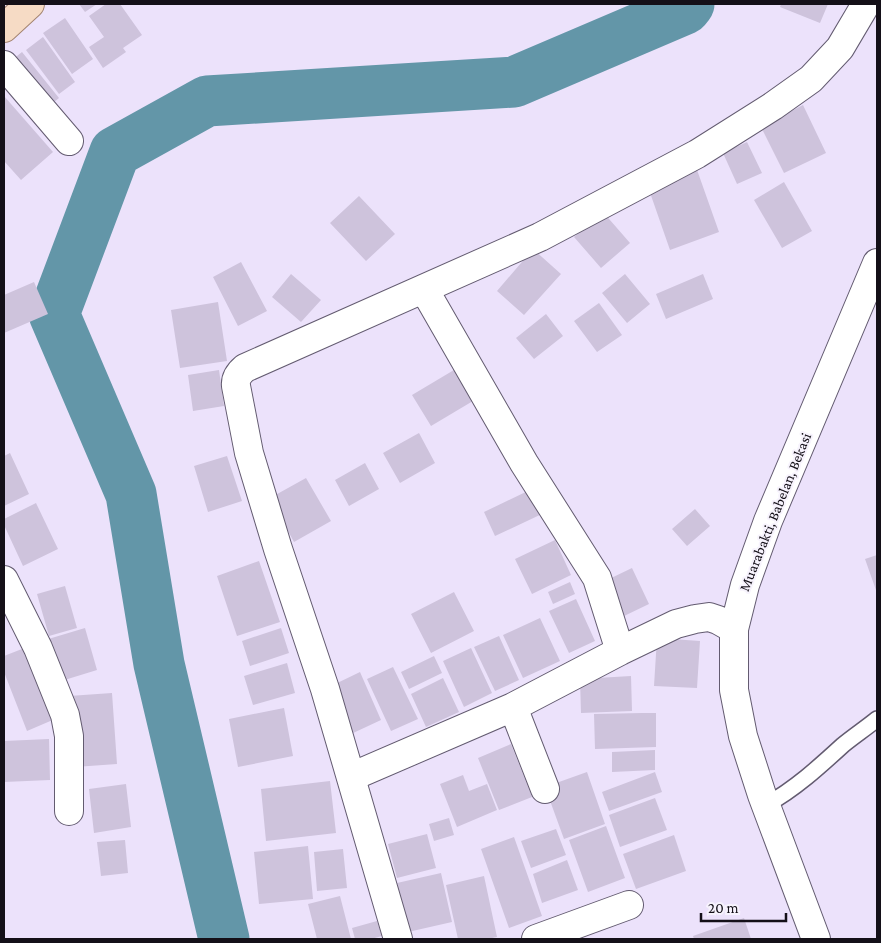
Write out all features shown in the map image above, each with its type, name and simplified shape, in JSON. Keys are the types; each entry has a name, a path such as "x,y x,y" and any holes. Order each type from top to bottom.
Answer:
{"main road":[{"path":"4,28 30,4"}],"street":[{"path":"398,939 325,689 278,548 249,453 235,381 245,368 540,237 697,154 773,106 811,79 840,48 866,4"},
{"path":"4,65 69,140"},
{"name":"Muarabakti, Babelan, Bekasi","path":"816,939 770,803 743,736 734,690 734,630 745,585 768,521 877,263"},
{"path":"424,289 524,463 597,578 620,650"},
{"path":"4,580 38,648 65,715 69,736 69,811"},
{"path":"351,777 513,707 620,650 676,624 710,617 734,630"},
{"path":"513,707 545,789"},
{"path":"536,939 628,905"}],"lane":[{"path":"770,803 803,781 877,719"}],"building":[{"path":"79,4 97,4 85,12"},
{"path":"106,4 120,4 142,35 123,48 126,52 103,68 89,47 104,37 89,16"},
{"path":"781,4 828,4 820,23 780,7"},
{"path":"65,18 93,59 72,74 43,33"},
{"path":"43,37 75,82 59,94 26,50"},
{"path":"22,52 59,98 44,110 7,64"},
{"path":"4,96 53,152 21,180 4,161"},
{"path":"803,105 826,153 784,173 761,127"},
{"path":"747,142 762,173 737,184 723,153"},
{"path":"696,167 719,232 670,250 647,184"},
{"path":"784,182 812,231 782,248 754,200"},
{"path":"359,196 395,234 366,261 330,223"},
{"path":"603,212 630,243 601,268 574,237"},
{"path":"533,249 561,274 524,315 497,291"},
{"path":"241,262 267,311 238,326 213,277"},
{"path":"291,274 321,300 301,322 272,297"},
{"path":"625,274 650,304 627,323 602,293"},
{"path":"703,274 713,299 666,319 656,294"},
{"path":"34,282 48,314 4,333 4,295"},
{"path":"218,302 227,361 180,368 171,310"},
{"path":"599,303 622,335 597,352 574,321"},
{"path":"546,314 563,336 534,359 516,338"},
{"path":"459,367 478,398 431,426 412,395"},
{"path":"219,370 224,406 193,411 188,375"},
{"path":"419,433 435,463 400,483 383,453"},
{"path":"10,453 29,494 4,506 4,456"},
{"path":"227,456 242,501 208,512 194,466"},
{"path":"365,463 379,489 349,506 335,480"},
{"path":"306,478 331,521 294,542 270,498"},
{"path":"532,489 544,513 495,536 484,512"},
{"path":"36,503 58,549 23,566 4,525 4,519"},
{"path":"695,509 710,526 687,546 672,529"},
{"path":"555,540 571,575 532,594 515,559"},
{"path":"877,555 877,593 865,559"},
{"path":"259,561 280,622 237,636 217,576"},
{"path":"632,568 649,604 622,617 605,581"},
{"path":"570,582 575,594 553,604 548,592"},
{"path":"65,586 77,628 49,636 37,594"},
{"path":"454,592 474,631 431,653 411,614"},
{"path":"576,599 595,641 569,653 549,611"},
{"path":"540,618 560,661 523,678 503,635"},
{"path":"85,628 97,670 58,682 45,640"},
{"path":"281,628 289,653 250,666 242,641"},
{"path":"499,636 519,680 495,691 474,647"},
{"path":"657,638 700,641 697,688 654,686"},
{"path":"27,647 55,719 27,731 4,672 4,656"},
{"path":"471,648 492,693 464,707 443,661"},
{"path":"434,656 442,673 409,689 401,672"},
{"path":"287,663 295,693 253,705 244,676"},
{"path":"393,667 418,719 391,731 367,679"},
{"path":"360,672 381,720 351,734 329,687"},
{"path":"631,676 632,711 581,713 580,679"},
{"path":"443,678 459,712 426,727 411,694"},
{"path":"112,693 117,764 75,767 69,696"},
{"path":"284,708 293,756 238,767 229,719"},
{"path":"656,713 656,747 595,749 594,714"},
{"path":"49,739 50,780 4,782 4,741"},
{"path":"511,744 532,797 499,810 478,758"},
{"path":"655,750 655,770 612,772 612,752"},
{"path":"587,772 605,824 564,839 545,787"},
{"path":"655,772 662,792 609,811 602,792"},
{"path":"463,775 469,791 487,784 497,810 457,827 440,784"},
{"path":"330,781 336,833 266,841 261,789"},
{"path":"126,784 131,827 94,833 89,789"},
{"path":"655,798 667,830 620,847 609,815"},
{"path":"449,818 454,835 434,841 429,824"},
{"path":"606,826 625,878 588,892 569,840"},
{"path":"556,829 566,855 531,868 521,841"},
{"path":"427,834 436,868 397,878 388,844"},
{"path":"674,835 686,871 636,889 623,854"},
{"path":"514,837 542,916 509,928 481,849"},
{"path":"125,840 128,873 101,876 97,842"},
{"path":"308,846 313,899 259,904 254,852"},
{"path":"343,849 347,888 317,891 314,852"},
{"path":"567,860 578,890 542,903 533,874"},
{"path":"441,873 452,922 408,932 397,883"},
{"path":"484,876 497,937 458,939 446,885"},
{"path":"340,896 351,939 317,939 308,904"},
{"path":"744,918 751,939 694,939 693,936"},
{"path":"377,921 382,936 371,939 355,939 352,928"}],"waterway":[{"path":"224,939 159,664 131,494 54,314 115,152 207,101 514,82 685,9 689,4"}]}
